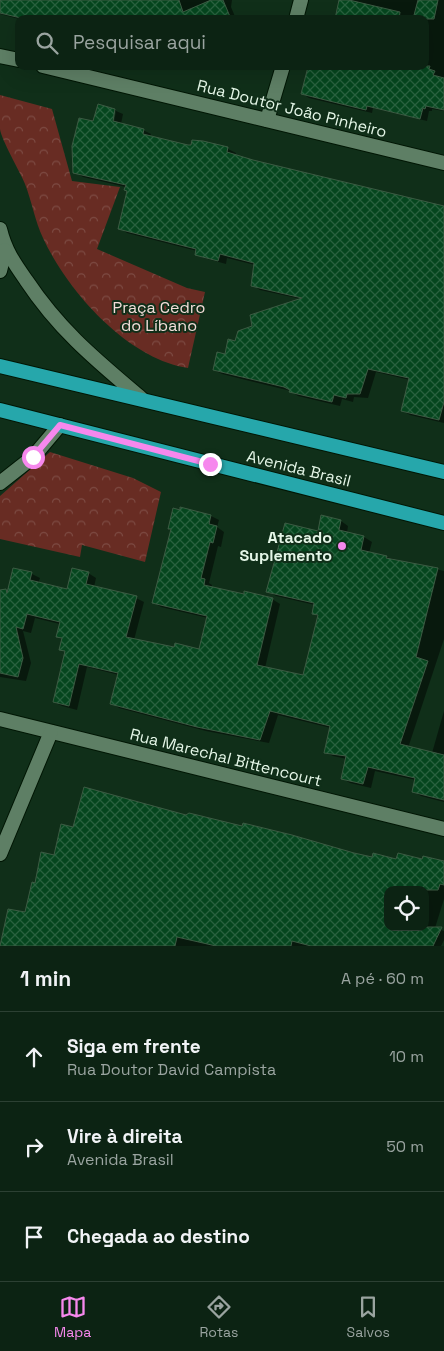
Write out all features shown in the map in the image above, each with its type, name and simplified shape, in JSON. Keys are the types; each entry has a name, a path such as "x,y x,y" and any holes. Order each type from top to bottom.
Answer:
{"main road":[{"name":"Avenida Brasil","path":"0,366 444,472"},
{"name":"Avenida Brasil","path":"0,410 444,523"}],"street":[{"path":"297,15 301,0"},
{"path":"0,56 15,59"},
{"name":"Rua Doutor João Pinheiro","path":"60,70 444,163"},
{"path":"267,120 281,70"},
{"path":"0,229 5,250 54,320 84,350 142,399"},
{"path":"0,271 5,250"},
{"path":"0,483 33,457 60,425"},
{"name":"Rua Marechal Bittencourt","path":"0,719 444,829"},
{"path":"0,854 51,732"}],"green space":[{"name":"Praça Cedro do Líbano","path":"0,95 52,109 72,181 120,187 97,249 187,288 205,292 188,368 166,362 122,337 102,320 68,280 43,238 25,184 1,134"},
{"path":"50,452 133,478 161,492 145,562 82,545 80,557 0,539 0,496"}],"building":[{"path":"0,0 179,0 183,12 211,0 223,0 229,15 15,15 15,17 0,13"},
{"path":"339,0 349,0 400,12 400,15 336,15"},
{"path":"418,0 438,0 434,19 429,19 429,15 414,15"},
{"path":"429,69 435,71 433,75 444,78 444,110 426,106 425,109 423,108 420,119 367,106 366,110 301,94 307,70"},
{"path":"98,104 115,109 113,121 144,129 143,134 188,145 191,145 192,140 203,141 228,147 227,152 253,160 444,206 444,402 439,420 401,411 409,378 368,369 360,394 347,394 346,398 334,395 332,402 289,392 290,390 284,387 213,370 217,352 225,354 228,339 235,341 238,331 252,326 250,315 302,298 251,286 254,263 220,254 218,261 195,255 196,249 118,229 127,191 124,190 126,185 73,173 72,146 79,118 93,121"},
{"path":"180,507 211,515 209,524 217,526 213,543 210,542 201,578 205,579 204,585 244,594 244,591 273,598 257,665 303,675 318,615 312,614 314,603 266,592 285,523 318,531 321,515 341,520 339,530 364,536 361,550 387,556 386,558 438,568 416,657 428,661 400,744 444,755 444,800 412,792 415,778 368,767 363,784 341,779 346,756 324,753 330,726 270,711 260,740 197,727 110,704 118,673 79,664 69,706 53,702 65,651 59,650 62,638 56,637 60,622 27,614 23,629 16,627 23,658 18,677 0,673 0,590 6,589 7,593 13,568 32,572 30,580 67,589 72,568 89,572 86,584 137,596 126,637 174,647 175,643 199,649 207,616 152,603 171,529 168,529 173,508 180,510"},
{"path":"84,787 186,815 189,813 242,826 243,823 372,857 373,853 396,859 398,853 422,859 423,856 444,861 444,885 440,884 438,890 429,890 429,886 384,886 384,931 429,931 429,927 442,927 433,946 311,946 292,941 291,946 216,946 177,937 175,946 0,946 8,909 25,912 32,882 35,883 41,852 54,855 61,824 73,827"}],"place":[{"name":"Atacado Suplemento","path":"342,546"}],"route":[{"path":"33,457 60,425 210,464"}]}
